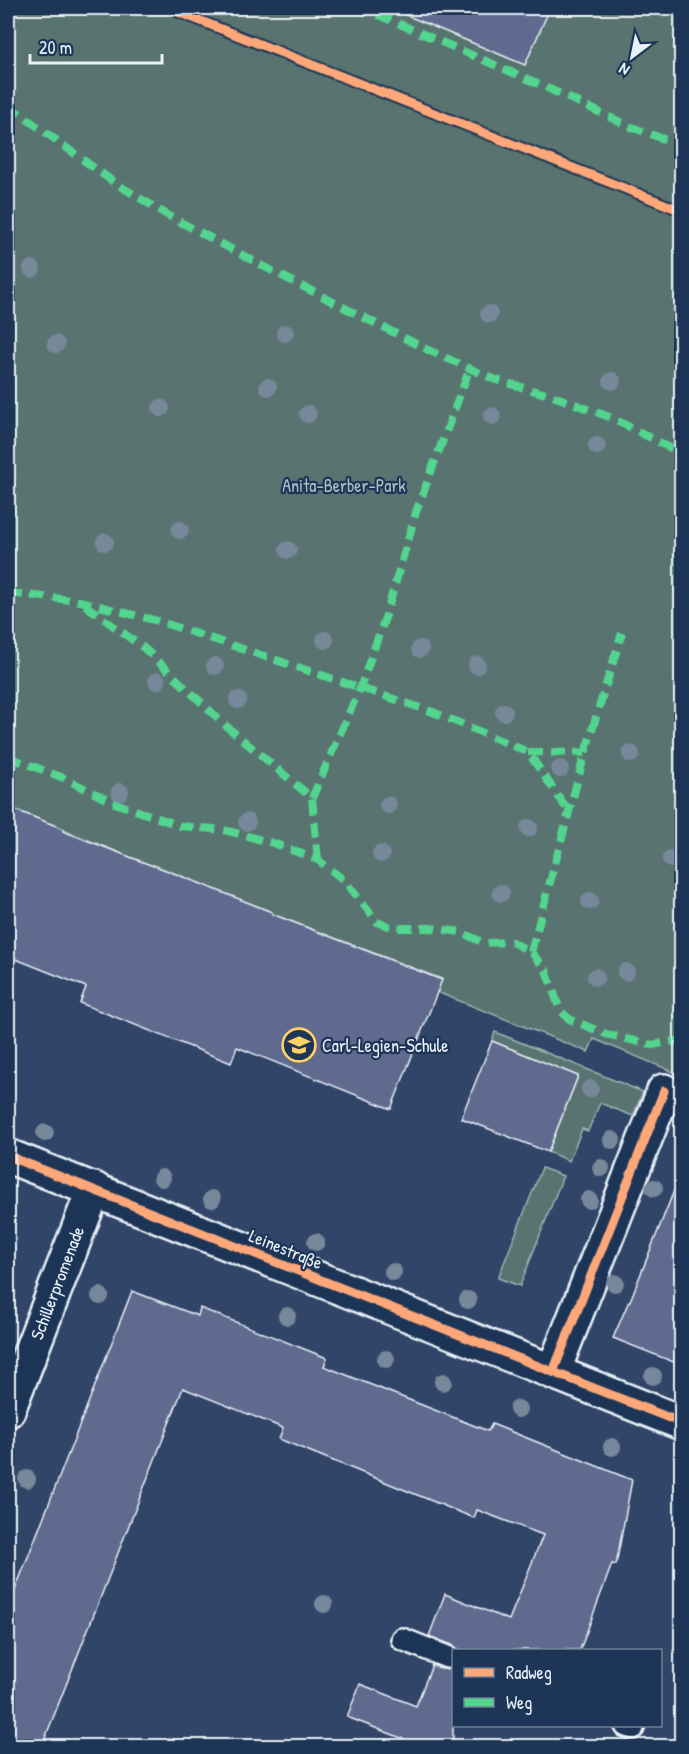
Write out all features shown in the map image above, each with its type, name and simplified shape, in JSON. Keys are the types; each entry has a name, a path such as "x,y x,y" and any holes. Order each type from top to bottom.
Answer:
{"street":[{"path":"553,1372 664,1091"},
{"name":"Leinestraße","path":"8,1156 681,1423"},
{"name":"Schillerpromenade","path":"8,1410 94,1189"}],"lane":[{"path":"402,1639 447,1657"}],"green space":[{"name":"Anita-Berber-Park","path":"8,8 681,8 681,1075 594,1039 588,1052 437,992 442,979 272,914 272,912 8,807"},
{"path":"495,1032 643,1092 633,1116 600,1103 588,1131 582,1129 569,1161 548,1152 578,1077 492,1041"},
{"path":"542,1168 563,1176 520,1286 498,1278"}],"building":[{"path":"389,8 550,8 525,65"},
{"path":"8,807 64,829 63,831 442,980 391,1109 237,1047 231,1063 80,1003 86,987 8,956"},
{"path":"492,1041 578,1076 548,1152 461,1118"},
{"path":"679,1178 681,1178 681,1365 613,1338"},
{"path":"132,1291 198,1316 200,1308 327,1358 324,1366 394,1394 488,1431 492,1424 632,1480 616,1565 612,1564 580,1649 457,1649 429,1636 445,1594 509,1620 543,1535 477,1510 474,1518 279,1439 283,1428 183,1388 42,1746 8,1746 8,1608"},
{"path":"432,1665 443,1669 452,1668 453,1746 422,1746 347,1717 360,1684 416,1706"}],"marked path":[{"path":"355,8 381,16 530,80 629,126 682,146"},
{"path":"8,105 112,181 169,216 282,276 428,350 496,380 553,396 612,418 682,454"},
{"path":"312,798 360,688 386,615 417,509 470,368"},
{"path":"8,593 80,601 158,621 433,712 528,752 569,812"},
{"path":"85,605 145,649 225,725 312,798 318,860"},
{"path":"531,952 585,753 622,633"},
{"path":"528,752 585,753"},
{"path":"8,757 64,778 112,802 181,826 224,830 273,843 318,860 345,881 377,922 394,928 430,928 461,932 484,943 512,942 531,952 546,970 560,1010 569,1019 606,1034 652,1045 682,1040"}],"cycle path":[{"path":"168,8 682,211"},
{"path":"553,1372 664,1091"},
{"path":"8,1156 682,1423"}],"place":[{"name":"Carl-Legien-Schule","path":"299,1045"}]}
